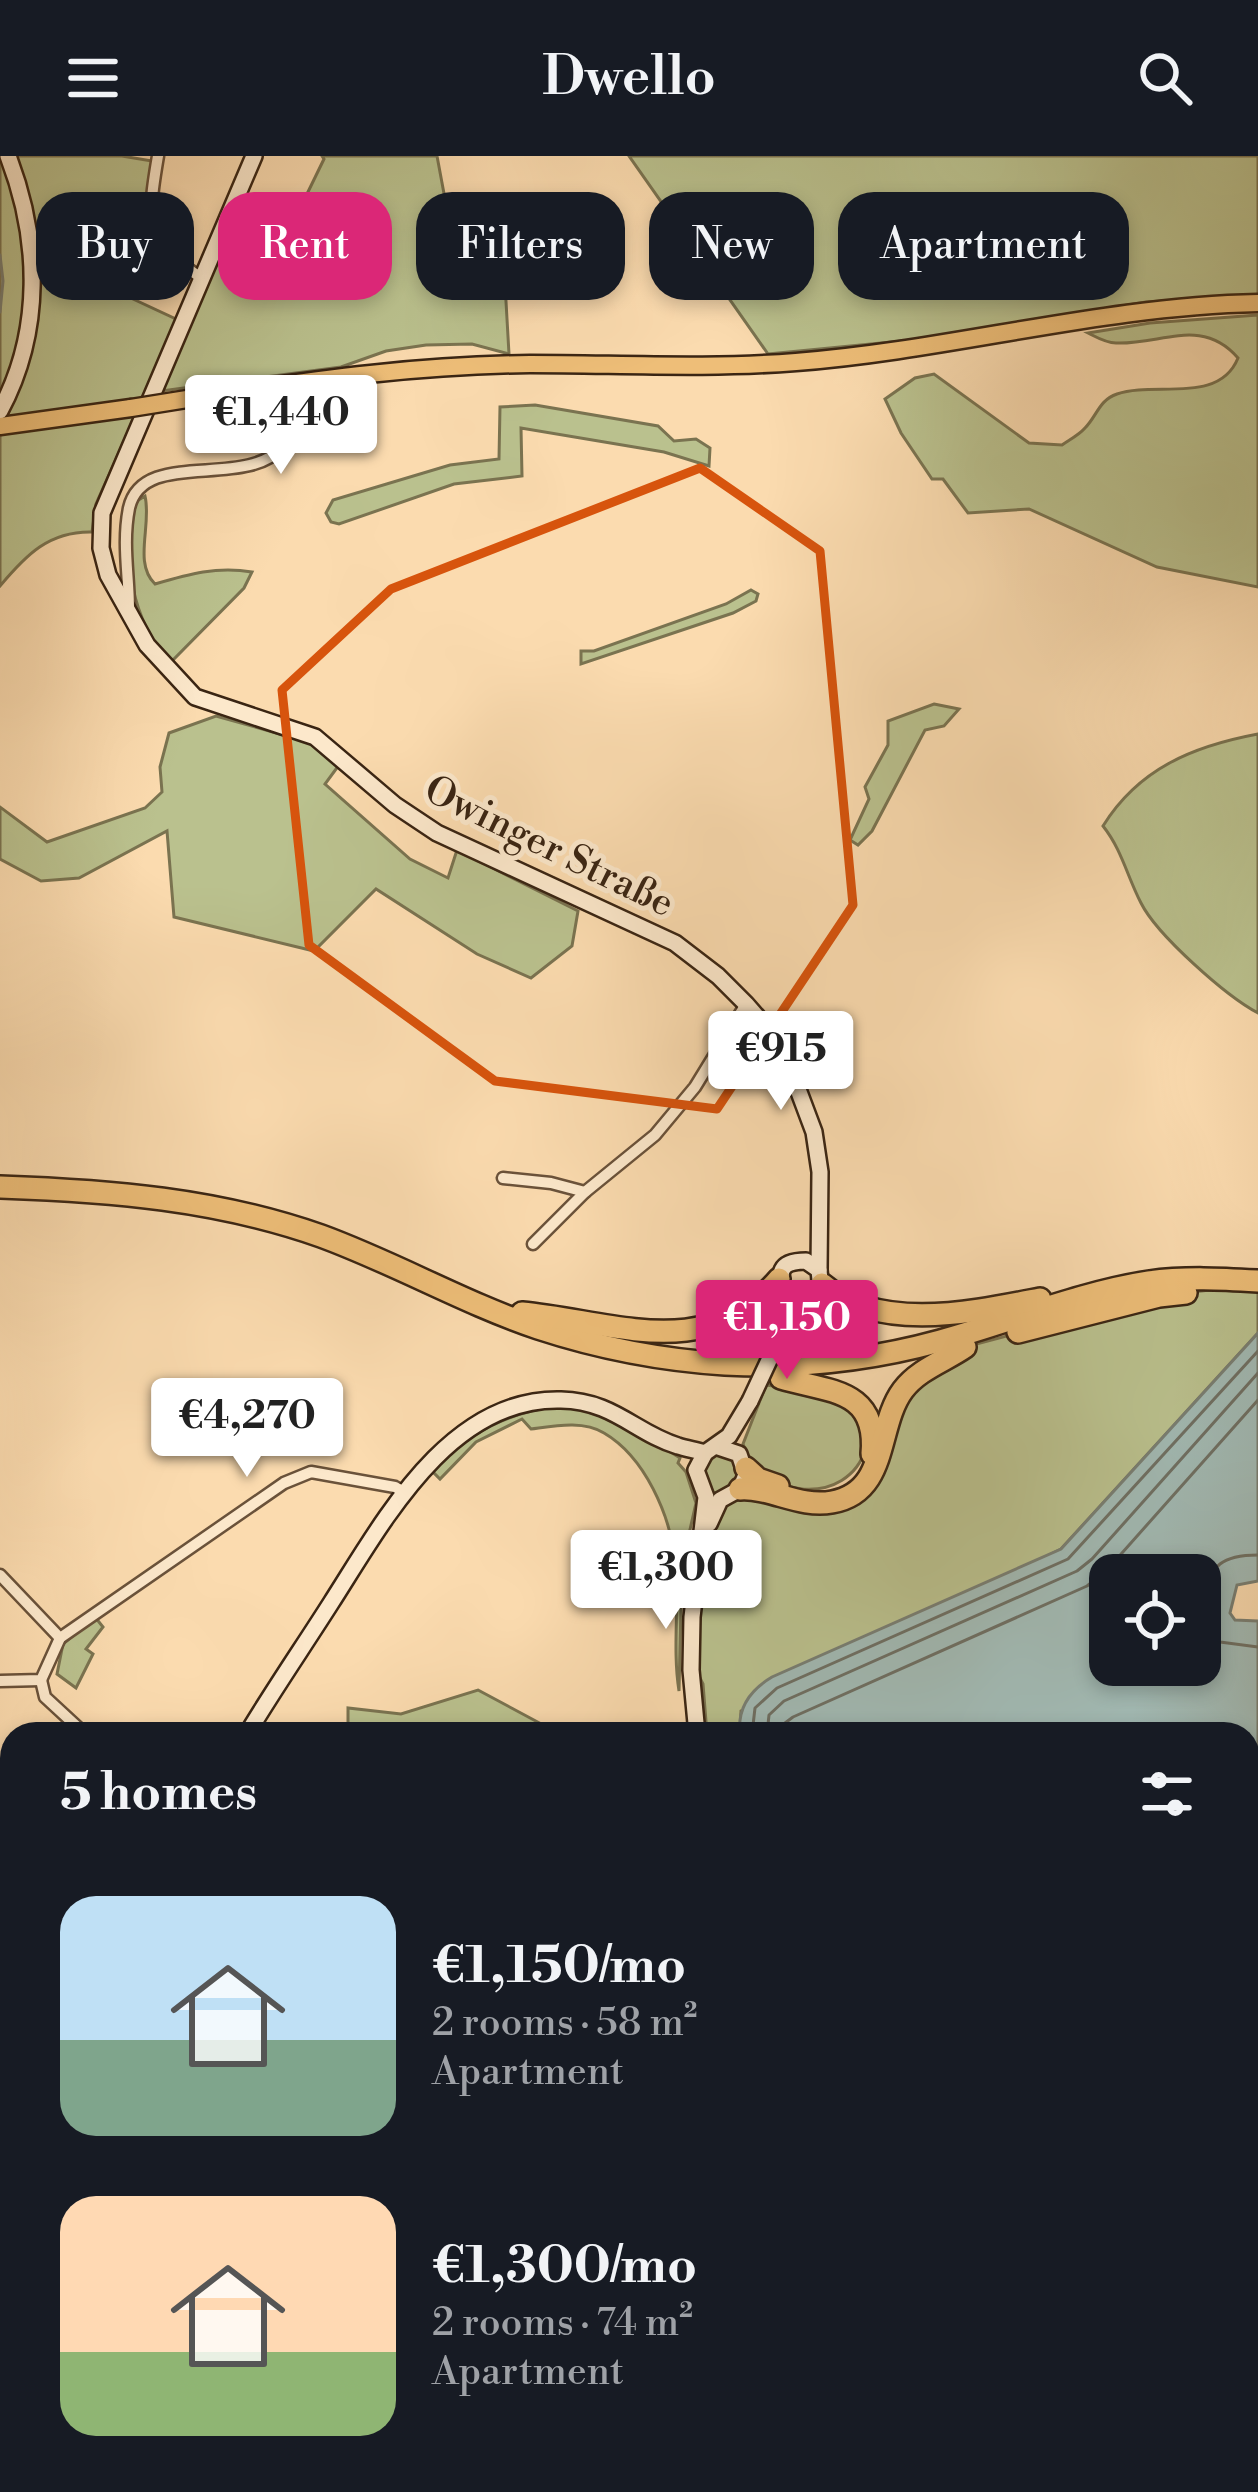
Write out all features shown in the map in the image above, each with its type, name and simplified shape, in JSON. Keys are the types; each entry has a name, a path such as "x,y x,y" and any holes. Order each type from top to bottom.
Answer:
{"highway":[{"path":"0,1187 155,1196 248,1214 356,1250 537,1328 617,1351 727,1364 797,1365 934,1343 1106,1291"},
{"path":"0,1200 136,1206 230,1223 310,1246 474,1315 577,1352 626,1365 781,1378 837,1390 859,1404 872,1429 868,1466 848,1488 819,1496 728,1467"},
{"path":"821,1277 835,1295 862,1306 922,1313 1154,1281 1258,1284"},
{"path":"781,1378 879,1368 1159,1295 1258,1284"},
{"path":"491,1310 644,1332 678,1332 733,1318 782,1288"},
{"path":"728,1467 754,1488 816,1503 849,1496 874,1472 902,1390 965,1347"}],"main road":[{"path":"0,426 316,379 504,365 801,362 1145,310 1258,303"}],"street":[{"path":"0,411 25,346 33,276 28,223 8,156"},
{"path":"158,156 154,235 164,252 200,277"},
{"name":"Owinger Straße","path":"254,156 102,512 101,548 108,575 167,670 195,697 315,737 395,805 437,833 675,943 718,976 767,1028 802,1092 818,1150 821,1277"},
{"path":"128,613 124,569 130,501 151,478 257,466 284,447 316,379"},
{"path":"533,1244 668,1120 695,1087 746,1004"},
{"path":"503,1178 585,1192"},
{"name":"Owinger Straße","path":"801,1260 819,1221"},
{"path":"704,1531 741,1419 780,1337 817,1296 821,1277 801,1260 784,1268 780,1337"},
{"path":"782,1288 794,1303 806,1303"},
{"path":"255,1722 370,1540 406,1493 465,1433 498,1412 528,1402 597,1405 728,1467"},
{"path":"677,1446 696,1469 704,1490 704,1531 692,1617 696,1722"},
{"path":"696,1469 728,1467"},
{"path":"704,1490 728,1467"},
{"path":"72,1722 45,1696 41,1679 60,1638 284,1483 311,1472 406,1493"},
{"path":"0,1575 60,1638"},
{"path":"0,1681 41,1679"}],"highlighted area":[{"path":"700,468 820,551 853,905 717,1109 495,1081 309,945 282,690 391,589"}],"green space":[{"path":"0,156 122,156 152,161 149,192 36,192 36,300 135,300 178,320 96,504 92,532 51,540 19,564 0,586"},
{"path":"322,156 437,156 444,192 416,192 416,300 506,300 509,354 472,344 426,345 386,351 341,367 154,392 218,247 218,300 392,300 392,192 308,192"},
{"path":"629,156 1258,156 1258,295 1146,302 912,340 768,354 730,300 814,300 814,192 654,192"},
{"path":"1258,315 1258,587 1157,567 1029,509 968,513 943,479 932,479 885,399 915,378 934,374 1029,443 1062,445 1083,431 1102,404 1117,394 1201,387 1229,373 1238,358 1224,345 1195,335 1116,343 1088,333"},
{"path":"535,405 658,426 674,441 696,439 710,448 709,466 664,452 521,428 522,476 454,484 339,524 331,522 326,513 333,500 450,465 499,459 500,407"},
{"path":"145,496 145,565 155,584 215,571 252,572 244,588 170,663 147,628 132,586 131,521 137,501"},
{"path":"751,590 758,594 756,601 733,613 581,664 581,651 594,651 726,604"},
{"path":"934,704 959,709 944,726 925,730 872,831 858,845 850,840 869,799 865,787 888,745 888,721"},
{"path":"216,716 308,742 339,765 325,784 410,859 448,878 457,850 578,911 572,946 531,978 477,954 376,889 314,951 174,917 167,831 79,878 41,881 0,859 0,807 47,842 145,808 162,792 160,767 169,733"},
{"path":"1258,734 1258,1013 1211,979 1149,916 1103,826 1133,789 1170,763 1212,745"},
{"path":"1258,1288 1258,1333 1061,1549 741,1711 741,1722 706,1722 698,1674 700,1600 722,1497 700,1485 705,1453 739,1454 740,1487 849,1496 893,1407 965,1347 1159,1296"},
{"path":"766,1385 795,1389 854,1409 866,1448 856,1467 824,1488 785,1485 767,1476 743,1444"},
{"path":"558,1406 622,1424 680,1458 678,1463 686,1472 696,1503 682,1565 679,1691 672,1543 653,1489 619,1444 587,1426 531,1429 522,1419 476,1442 440,1479 431,1470 489,1427"},
{"path":"95,1617 103,1627 86,1649 93,1654 76,1688 57,1674 63,1644"},
{"path":"478,1690 538,1722 348,1722 348,1708 401,1714"}],"water":[{"path":"1258,1333 1258,1581 1237,1585 1230,1613 1235,1620 1258,1621 1258,1722 741,1722 757,1688 772,1677 1061,1549"}],"waterway":[{"path":"0,255 0,312"}]}
